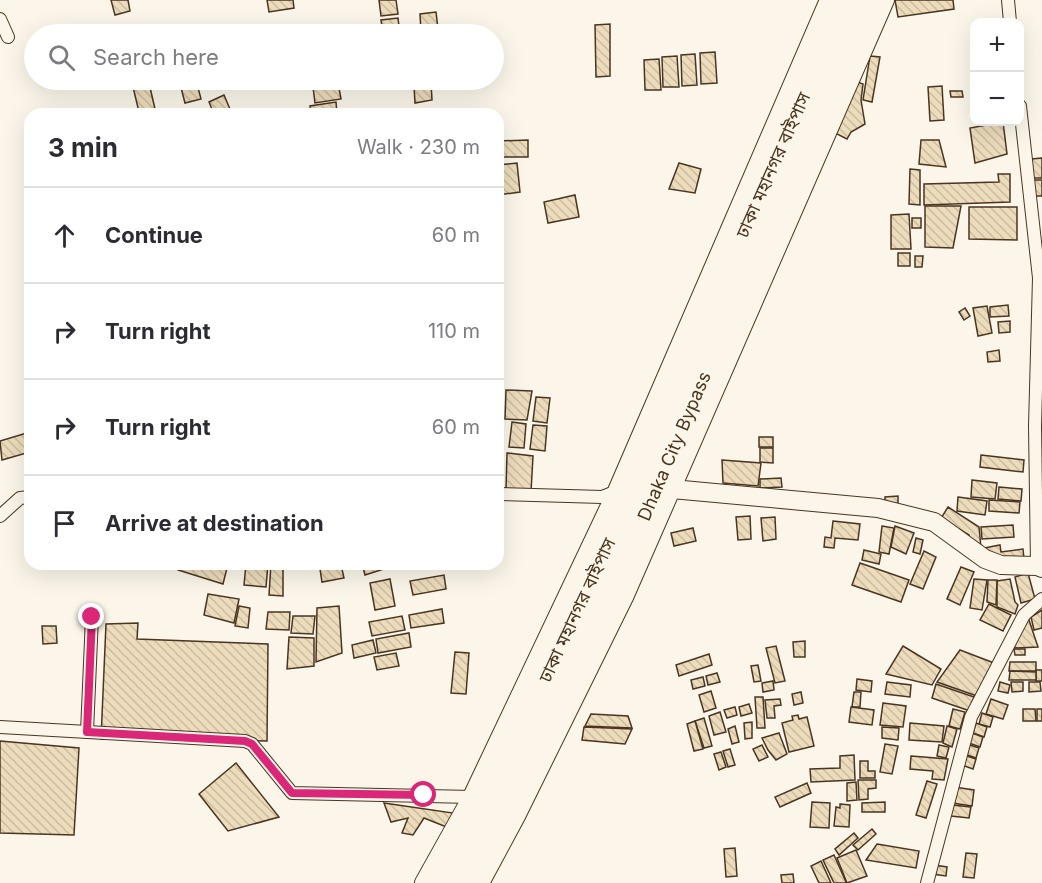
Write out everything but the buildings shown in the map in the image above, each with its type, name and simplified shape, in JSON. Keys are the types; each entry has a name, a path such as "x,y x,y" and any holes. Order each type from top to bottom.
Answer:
{"highway":[{"name":"ঢাকা মহানগর বাইপাস","path":"440,883 485,802 598,570 846,0"},
{"name":"Dhaka City Bypass","path":"462,883 503,809 642,521 868,0"}],"main road":[{"path":"424,883 472,797 617,491 829,0"},
{"path":"480,883 516,816 620,606 885,0"},
{"path":"672,489 878,508 934,522 985,559 1001,565 1040,567"}],"street":[{"path":"1008,0 1010,18"},
{"path":"0,19 8,38"},
{"path":"1022,126 1039,278 1035,426 1040,567"},
{"path":"504,494 602,497 617,491"},
{"path":"0,516 20,498 24,497"},
{"path":"927,883 971,717 1024,615 1042,599"},
{"path":"87,732 92,617"},
{"path":"0,728 245,741 252,744 292,793 472,797"}],"route":[{"path":"92,617 87,732 245,741 252,744 292,793 424,795"}]}
